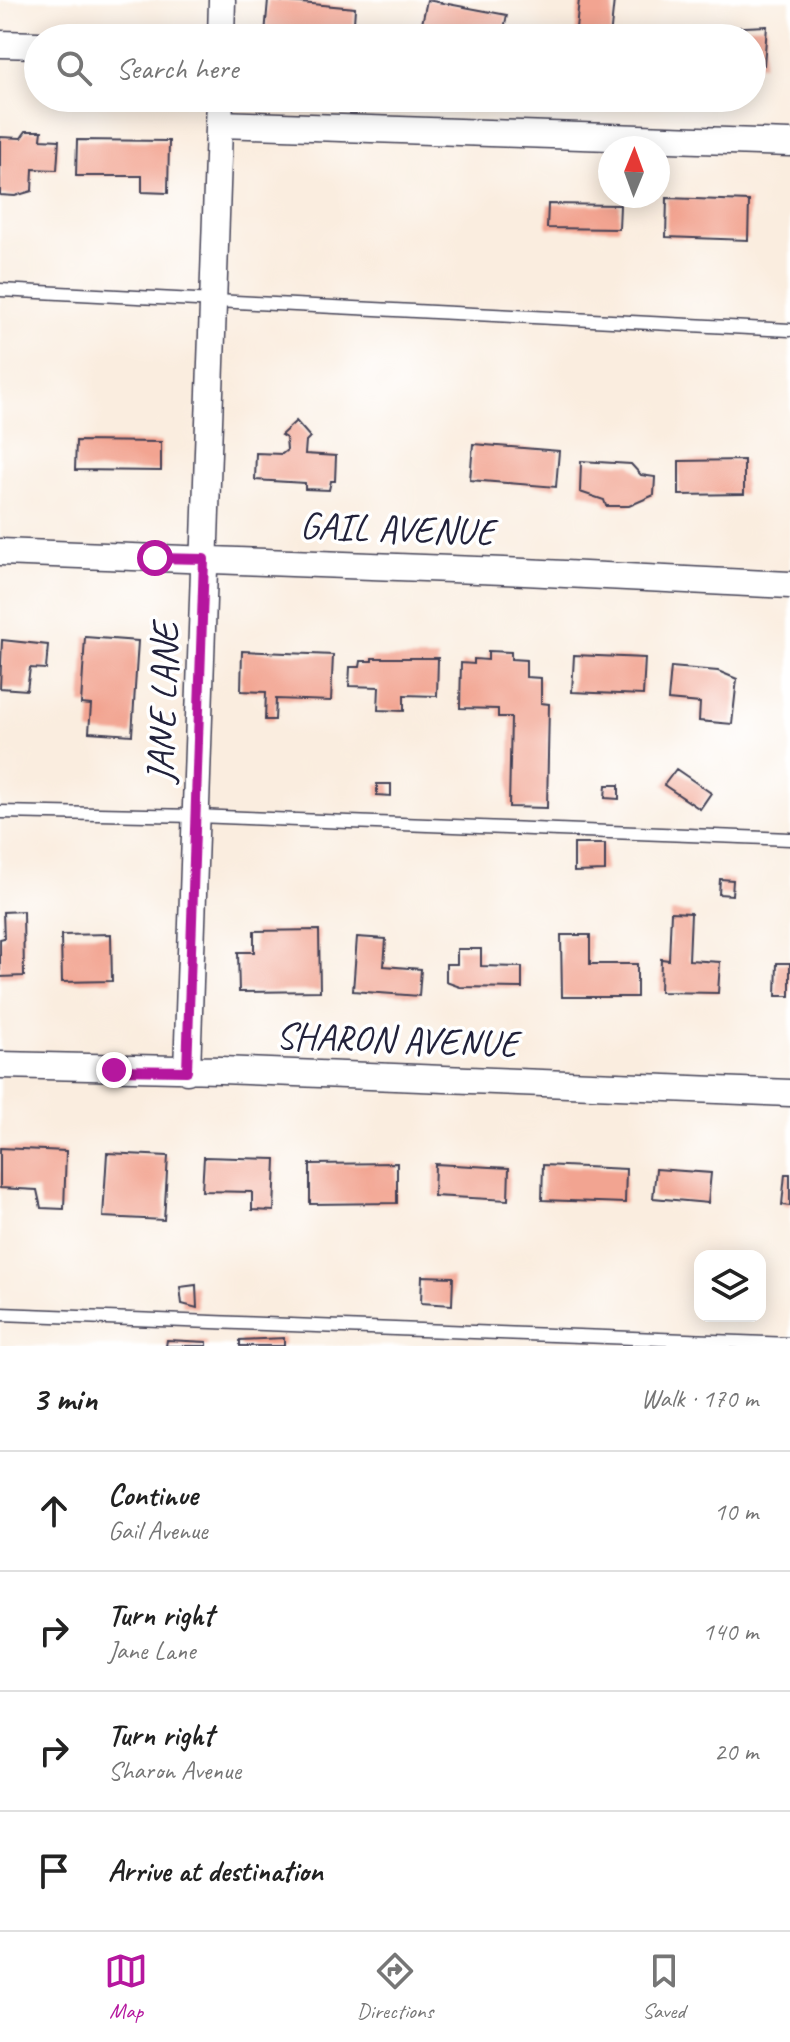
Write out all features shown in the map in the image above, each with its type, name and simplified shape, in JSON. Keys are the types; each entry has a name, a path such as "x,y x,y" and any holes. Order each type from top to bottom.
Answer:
{"street":[{"path":"221,24 222,0"},
{"path":"0,44 24,45"},
{"name":"JANE LANE","path":"187,1071 220,112"},
{"path":"238,112 790,143"},
{"name":"GAIL AVENUE","path":"0,552 790,585"},
{"name":"SHARON AVENUE","path":"0,1065 221,1070 790,1093"}],"lane":[{"path":"0,290 790,330"},
{"path":"0,812 196,816 790,839"},
{"path":"0,1314 790,1344"}],"building":[{"path":"268,0 355,8 354,24 266,24"},
{"path":"427,0 507,15 505,24 422,24"},
{"path":"579,0 614,0 611,24 576,24"},
{"path":"26,131 42,131 41,139 59,140 57,170 33,169 32,191 15,196 0,195 0,137 21,138"},
{"path":"77,140 169,141 168,193 142,192 142,176 76,176"},
{"path":"670,198 749,201 748,240 666,237"},
{"path":"548,204 620,208 619,229 547,228"},
{"path":"296,421 310,437 306,441 305,454 336,456 335,481 331,481 329,490 305,489 305,483 255,480 256,453 282,454 287,450 286,438 281,435"},
{"path":"76,441 161,442 161,471 75,470"},
{"path":"473,444 559,451 556,487 470,480"},
{"path":"744,460 744,494 679,495 679,461"},
{"path":"581,461 631,464 641,475 655,477 654,495 629,506 606,506 604,500 580,492"},
{"path":"85,637 138,641 132,735 89,732 91,705 81,704"},
{"path":"2,640 48,645 46,669 30,668 27,690 0,688"},
{"path":"242,651 333,655 331,701 276,699 275,720 265,720 266,692 241,691"},
{"path":"488,651 511,652 511,659 526,660 526,677 541,678 541,703 549,704 547,808 509,807 511,717 498,717 498,709 460,708 461,663 474,664 474,659 488,660"},
{"path":"574,655 645,658 643,695 572,692"},
{"path":"372,658 438,658 437,696 404,695 404,711 378,710 379,687 349,686 350,667 360,667 361,661 372,661"},
{"path":"671,667 718,671 737,679 732,724 699,721 700,703 668,700"},
{"path":"676,769 711,793 700,809 664,785"},
{"path":"377,784 391,784 391,796 377,795"},
{"path":"606,785 619,785 619,799 605,798"},
{"path":"574,844 605,844 605,871 574,872"},
{"path":"720,879 733,880 732,895 719,894"},
{"path":"23,911 24,976 0,977 3,912"},
{"path":"671,912 691,913 689,960 720,962 718,993 660,992 661,959 669,960"},
{"path":"319,930 320,991 239,992 238,952 254,952 254,931"},
{"path":"111,934 112,981 62,982 61,935"},
{"path":"561,935 590,935 590,964 637,964 637,997 562,997"},
{"path":"357,937 386,939 384,966 421,969 419,996 353,991"},
{"path":"457,949 481,949 481,966 522,967 522,988 460,987 446,982 446,964 457,964"},
{"path":"777,963 790,963 790,996 776,996"},
{"path":"0,1148 66,1151 64,1209 41,1208 37,1190 0,1188"},
{"path":"107,1153 168,1156 164,1220 103,1217"},
{"path":"204,1157 276,1159 274,1211 252,1210 252,1192 202,1191"},
{"path":"397,1163 397,1203 310,1204 310,1164"},
{"path":"435,1164 509,1168 508,1200 434,1196"},
{"path":"543,1165 626,1169 625,1203 542,1200"},
{"path":"656,1169 711,1173 708,1203 653,1198"},
{"path":"785,1174 790,1174 790,1206 782,1205"},
{"path":"422,1276 453,1277 452,1305 421,1303"},
{"path":"196,1285 197,1308 182,1304 180,1287"},
{"path":"284,1338 284,1346 240,1346 240,1340"},
{"path":"167,1340 207,1342 207,1346 166,1346"}],"route":[{"path":"114,1070 187,1071 204,559 155,558"}]}
